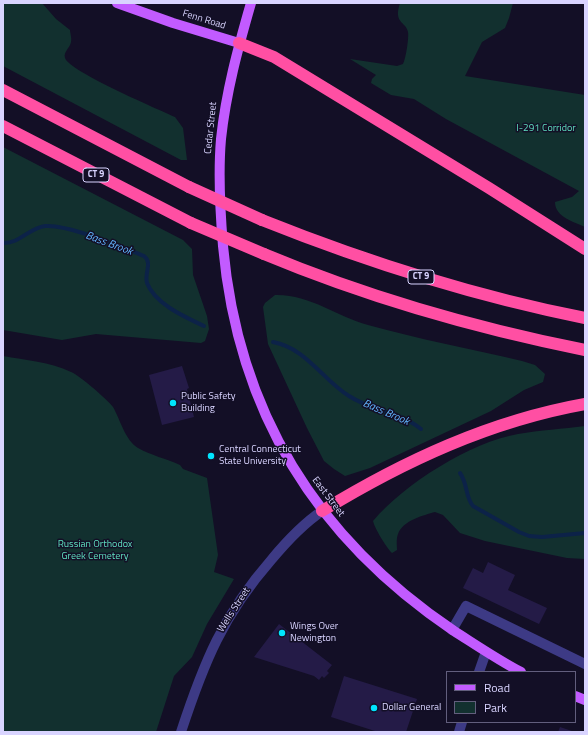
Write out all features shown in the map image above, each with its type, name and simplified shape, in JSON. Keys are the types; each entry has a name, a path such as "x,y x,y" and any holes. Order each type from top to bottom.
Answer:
{"highway":[{"path":"239,43 274,57 489,188 585,249"},
{"name":"CT 9","path":"3,90 189,187 262,220 323,244 428,279 497,298 585,318"},
{"name":"CT 9","path":"3,126 191,222 264,254 338,283 431,313 511,334 585,350"},
{"path":"322,511 411,462 478,433 530,416 585,404"}],"main road":[{"name":"Fenn Road","path":"118,3 239,43"},
{"name":"Cedar Street","path":"224,259 220,201 220,155 227,98 239,43 251,3"},
{"name":"East Street","path":"224,259 229,297 237,335 258,398 291,464 322,511 381,575 419,606 452,630 519,671"}],"street":[{"name":"Wells Street","path":"181,732 206,661 234,608 254,580 282,547 305,524 322,511"},
{"path":"452,630 466,606 585,664"},
{"path":"479,671 486,652"}],"green space":[{"path":"3,3 42,3 56,19 70,30 71,42 65,58 70,64 98,81 175,117 183,128 187,160 181,160 3,66"},
{"name":"I-291 Corridor","path":"400,3 513,3 505,28 482,42 465,76 585,95 585,227 571,221 558,212 555,202 572,197 579,191 446,119 414,99 391,95 371,83 372,79 376,75 350,59 397,66 403,64 408,43 408,32 407,28 399,19 398,10"},
{"path":"3,147 183,240 192,249 193,275 207,316 209,329 205,341 201,343 96,334 62,340 3,330"},
{"path":"275,295 299,298 368,325 535,365 545,374 543,382 524,390 491,411 370,468 345,476 324,461 268,344 263,307 265,303"},
{"name":"Russian Orthodox Greek Cemetery","path":"3,356 46,364 75,374 93,388 113,407 126,435 138,448 180,465 183,469 207,478 218,555 214,572 234,579 207,624 192,657 174,676 156,732 3,732"},
{"path":"585,426 585,559 567,558 485,541 460,533 443,515 435,512 414,519 400,529 397,536 397,550 392,553 376,529 373,521 386,507 420,479 460,455 480,446 518,434"}],"building":[{"name":"Public Safety Building","path":"182,366 189,388 187,389 194,417 162,425 149,375"},
{"path":"488,562 515,575 508,590 547,608 539,624 463,588 473,568 483,573"},
{"path":"279,624 332,665 327,671 329,673 324,678 322,676 319,680 314,676 254,657"},
{"name":"Dollar General","path":"344,676 417,699 406,732 378,732 331,717"},
{"path":"560,727 575,732 558,732"}],"waterway":[{"name":"Bass Brook","path":"3,243 9,243 19,239 39,227 55,226 80,232 144,256 148,262 146,279 151,291 171,309 204,326"},
{"name":"Bass Brook","path":"273,342 285,345 305,358 349,396 367,405 413,423 421,429"},
{"name":"Bass Brook","path":"460,473 463,477 470,502 473,506 519,532 529,536 542,537 585,533"}],"place":[{"name":"Public Safety Building","path":"173,403"},
{"name":"Central Connecticut State University","path":"211,456"},
{"name":"Wings Over Newington","path":"282,633"},
{"name":"Dollar General","path":"374,708"}]}
